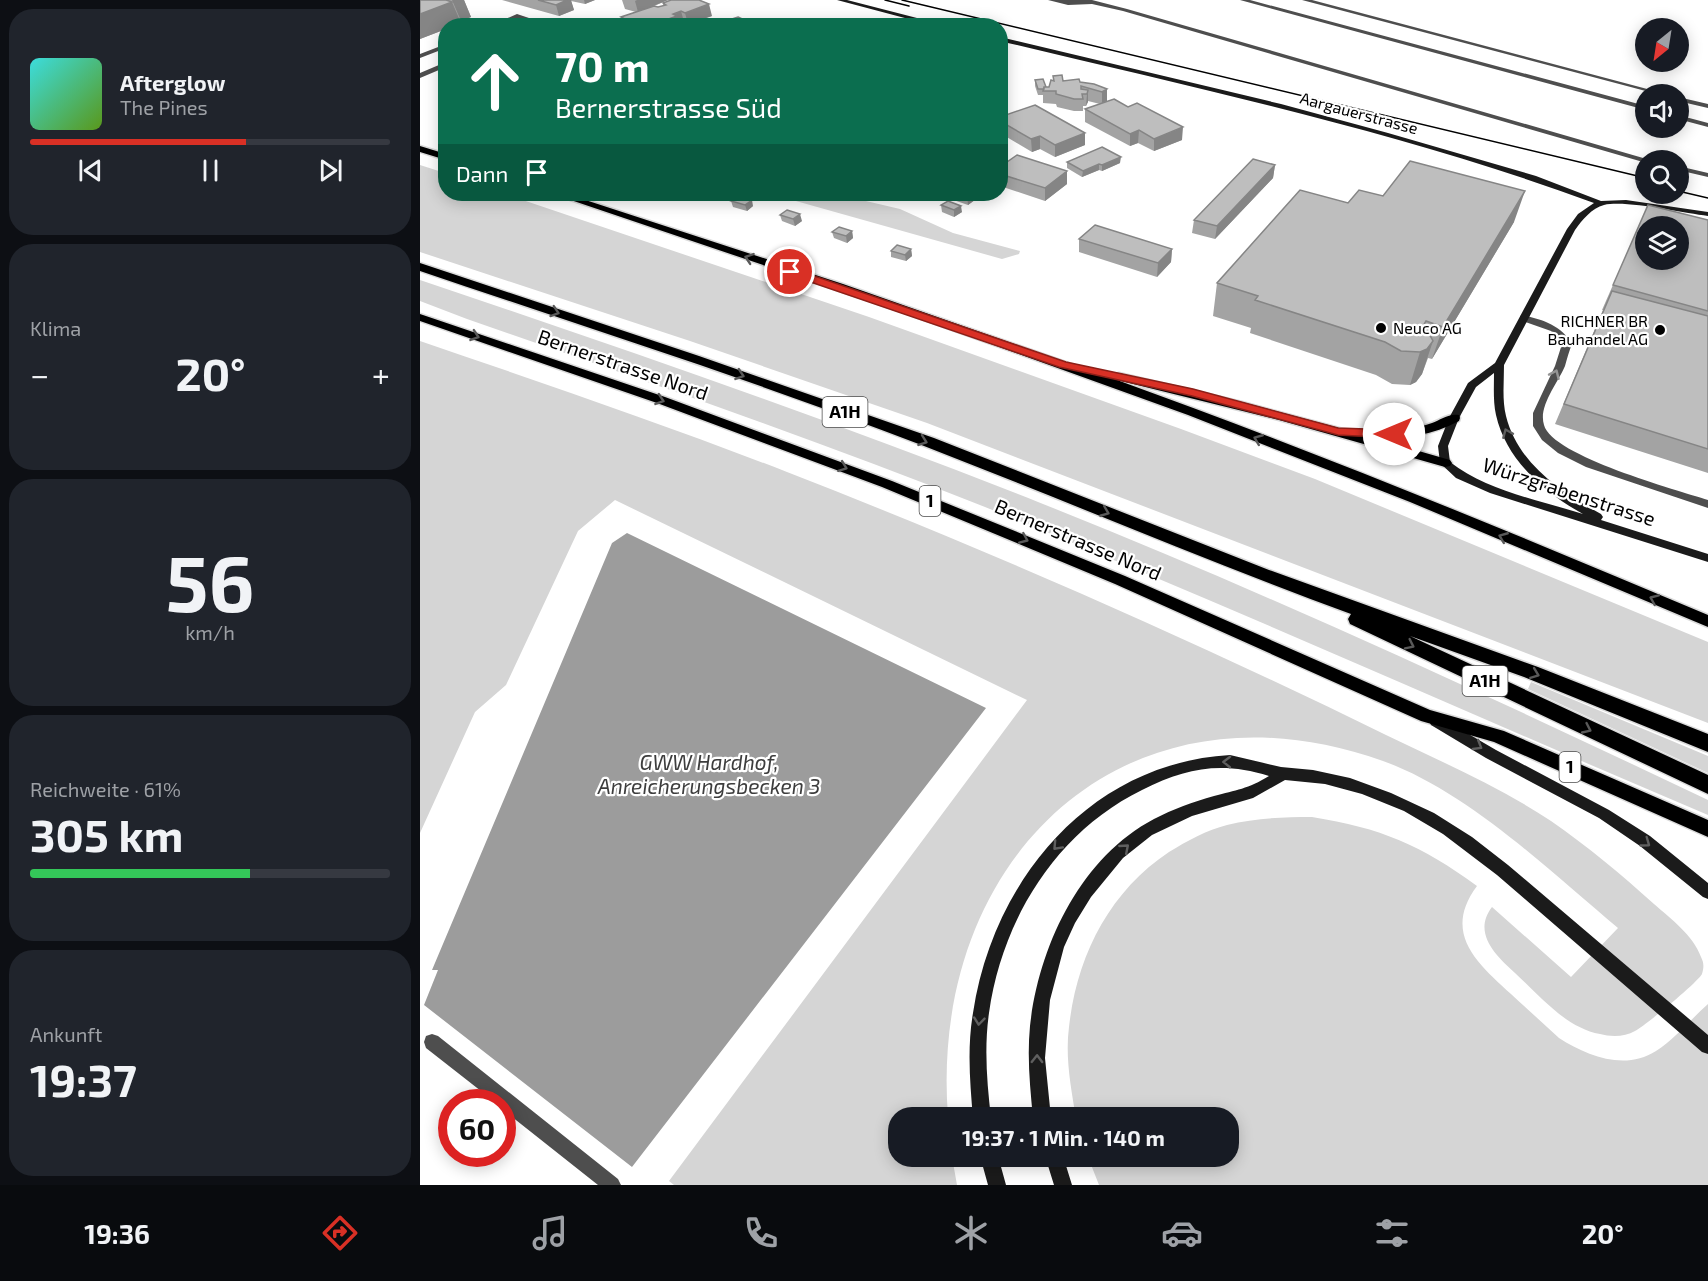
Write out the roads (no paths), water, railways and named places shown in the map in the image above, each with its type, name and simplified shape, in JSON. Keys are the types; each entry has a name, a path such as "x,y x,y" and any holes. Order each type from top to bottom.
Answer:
{"highway":[{"name":"A1H","path":"420,267 694,359 917,438 1263,575 1531,672 1708,743"},
{"name":"A1H","path":"1263,575 1708,785"}],"main road":[{"path":"840,0 913,18"},
{"name":"Aargauerstrasse","path":"1008,41 1278,106 1404,140 1533,178 1600,203 1626,202 1708,214"},
{"path":"420,149 438,155"},
{"path":"579,201 1063,365 1313,460 1708,621"},
{"path":"1063,365 1193,393 1338,431 1445,464 1443,446 1454,418 1472,385 1499,366 1570,229 1581,216 1600,203"},
{"name":"Bernerstrasse Nord","path":"420,317 661,400 887,484 1120,580 1427,716 1498,736 1708,829"},
{"path":"1499,366 1502,420 1513,447 1525,465 1564,497 1592,515 1631,534"},
{"path":"1338,431 1375,434 1412,433 1439,427 1454,418"},
{"name":"Würzgrabenstrasse","path":"1445,464 1460,476 1494,490 1706,557"},
{"path":"1427,716 1491,754 1604,814 1645,841 1708,892"},
{"path":"980,1107 977,1041 982,996 993,955 1008,916 1030,879 1055,847 1080,823 1116,797 1160,775 1215,761 1248,763 1284,773 1312,776 1347,784 1408,807 1437,822 1472,845 1708,1046"},
{"path":"1040,1107 1036,1079 1041,998 1050,961 1060,935 1096,877 1136,838 1156,825 1198,807 1245,795 1284,773"},
{"path":"992,1167 997,1185"},
{"path":"1057,1167 1063,1185"}],"lane":[{"path":"1051,0 1068,3 1092,2 1125,10 1635,157"},
{"path":"1243,0 1635,105"},
{"path":"1305,0 1635,87"},
{"path":"420,56 438,49"},
{"path":"420,76 438,68"},
{"path":"1689,102 1708,106"},
{"path":"1689,120 1708,124"},
{"path":"1689,171 1708,175"},
{"path":"1523,318 1554,329 1564,337 1567,344 1537,414 1538,426 1558,448 1590,464 1708,504"},
{"path":"432,1042 612,1185"}],"water":[{"name":"GWW Hardhof, Anreicherungsbecken 3","path":"627,533 986,708 632,1167 424,1005 438,970 432,970 612,543"}],"tram line":[{"path":"885,0 909,6"},
{"path":"902,0 977,18"},
{"path":"1008,25 1635,175"},
{"path":"1689,194 1708,198"}],"place":[{"name":"Neuco AG","path":"1381,328"},
{"name":"RICHNER BR Bauhandel AG","path":"1660,330"}]}
